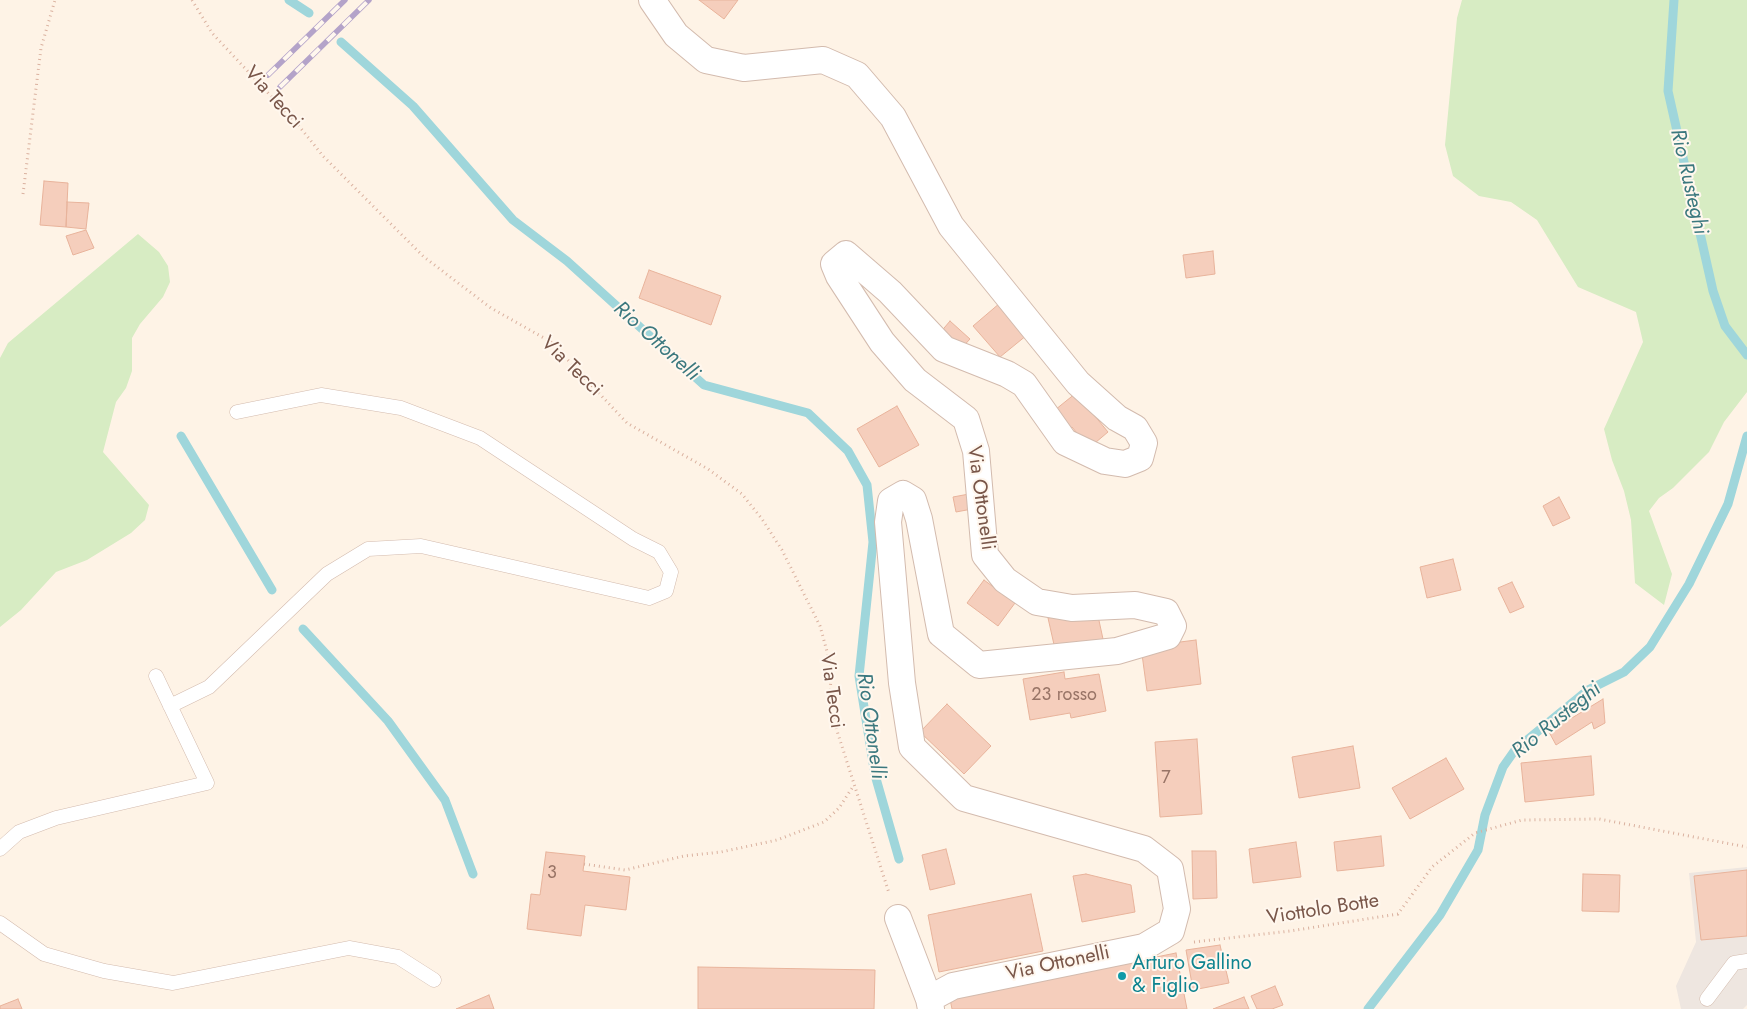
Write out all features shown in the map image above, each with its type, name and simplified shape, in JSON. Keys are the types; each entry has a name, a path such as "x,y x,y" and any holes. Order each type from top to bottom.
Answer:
{"street":[{"name":"Via Ottonelli","path":"652,0 676,35 706,60 744,68 823,60 858,75 893,117 951,226 1078,382 1116,418 1135,428 1144,443 1140,458 1125,464 1105,461 1065,442 1024,384 1007,374 944,349 890,292 857,261 846,254 834,264 839,276 882,342 915,380 966,419 976,451 985,555 1005,580 1037,602 1072,608 1135,605 1166,612 1174,626 1168,636 1117,651 979,665 941,634 919,519 913,500 903,494 891,501 888,522 902,683 912,747 964,798 1144,849 1170,869 1177,909 1171,931 1144,947 953,986 930,1004"},
{"path":"898,918 930,1004"}],"lane":[{"path":"170,706 209,687 327,574 368,549 421,546 650,598 666,591 672,572 659,552 633,540 480,438 401,408 321,395 237,412"},
{"path":"0,849 19,832 56,818 206,782 156,676"},
{"path":"0,924 44,954 104,971 173,983 349,948 398,957 434,980"},
{"path":"1707,999 1734,963 1747,961"}],"path":[{"path":"23,194 40,48 55,0"},
{"name":"Via Tecci","path":"192,0 212,33 299,126 323,156 424,257 491,308 551,342 627,422 708,469 742,494 762,518 782,550 820,626 831,666 830,709 898,918"},
{"path":"584,864 624,870 684,856 731,850 777,840 824,822 839,808 855,784"},
{"name":"Viottolo Botte","path":"1171,931 1181,944 1290,931 1398,914 1432,867 1475,833 1522,820 1599,819 1747,847"}],"shaded area":[{"path":"1747,867 1747,1005 1743,1009 1681,1009 1676,986 1696,942 1689,873"}],"green space":[{"path":"1462,0 1747,0 1747,392 1724,422 1709,452 1673,488 1659,498 1649,511 1672,574 1664,605 1635,583 1631,520 1624,491 1612,460 1604,429 1643,342 1636,312 1578,287 1537,220 1511,202 1479,196 1453,176 1445,145 1457,18"},
{"path":"138,234 159,252 168,266 170,282 163,297 140,324 132,338 132,371 126,388 116,402 103,452 149,505 145,520 131,533 87,560 56,572 21,610 0,627 0,358 8,343"}],"building":[{"path":"699,0 738,0 724,19"},
{"path":"44,181 68,183 66,227 40,225"},
{"path":"67,202 89,203 86,229 66,227"},
{"path":"86,230 94,248 73,255 66,236"},
{"path":"1213,251 1215,274 1186,278 1183,255"},
{"path":"649,270 721,296 711,325 639,298"},
{"path":"1000,303 1027,335 1000,357 973,326"},
{"path":"950,321 970,339 959,351 939,334"},
{"path":"1076,393 1108,432 1089,448 1072,427 1065,433 1050,414"},
{"path":"897,406 919,445 879,467 857,429"},
{"path":"969,494 972,509 956,512 953,497"},
{"path":"1559,497 1570,518 1553,526 1543,506"},
{"path":"1453,559 1461,590 1427,598 1420,567"},
{"path":"984,580 1015,603 998,626 967,603"},
{"path":"1512,582 1524,607 1510,613 1498,588"},
{"path":"1074,612 1098,616 1103,639 1055,649 1048,618"},
{"path":"1196,640 1201,684 1147,691 1141,647"},
{"path":"1064,672 1065,679 1099,674 1106,711 1071,718 1070,713 1030,720 1023,679"},
{"path":"1603,699 1605,723 1594,729 1592,722 1556,745 1549,732"},
{"path":"947,704 991,746 964,774 920,732"},
{"path":"1197,739 1202,814 1160,817 1155,742"},
{"path":"1353,746 1360,788 1299,798 1292,757"},
{"path":"1591,756 1594,795 1525,802 1521,763"},
{"path":"1446,758 1464,789 1410,819 1392,788"},
{"path":"1381,836 1384,866 1337,871 1334,842"},
{"path":"1296,842 1301,877 1253,883 1249,849"},
{"path":"946,849 955,884 930,890 922,855"},
{"path":"1192,851 1216,851 1217,898 1193,899"},
{"path":"546,852 585,856 583,871 630,877 626,910 585,905 581,936 527,929 531,894 540,895"},
{"path":"1747,870 1747,936 1701,940 1694,876"},
{"path":"1086,874 1131,885 1135,912 1082,922 1073,876"},
{"path":"1583,874 1620,875 1619,912 1582,911"},
{"path":"1031,894 1043,951 939,972 928,915"},
{"path":"1220,945 1229,983 1193,990 1186,950"},
{"name":"Arturo Gallino & Figlio","path":"1176,953 1187,1009 952,1009 950,999"},
{"path":"698,967 875,970 874,1009 698,1009"},
{"path":"1275,986 1283,1005 1272,1009 1257,1009 1251,996"},
{"path":"489,995 494,1009 456,1009"},
{"path":"1244,997 1249,1009 1213,1009"},
{"path":"18,999 22,1009 0,1009 0,1006"}],"waterway":[{"name":"Rio Ottonelli","path":"289,0 309,13"},
{"name":"Rio Rusteghi","path":"1674,0 1668,91 1713,291 1725,326 1747,355"},
{"name":"Rio Ottonelli","path":"341,42 413,106 513,220 567,261 704,385 808,413 848,451 867,485 873,542 859,676 875,775 899,859"},
{"path":"181,436 272,590"},
{"name":"Rio Rusteghi","path":"1368,1009 1440,915 1478,850 1485,815 1503,767 1515,750 1588,690 1624,672 1650,647 1689,584 1728,504 1747,436"},
{"path":"303,629 388,721 445,800 473,874"}],"railway":[{"path":"268,75 345,0"},
{"path":"280,87 369,0"}],"place":[{"name":"Arturo Gallino & Figlio","path":"1122,976"}]}
